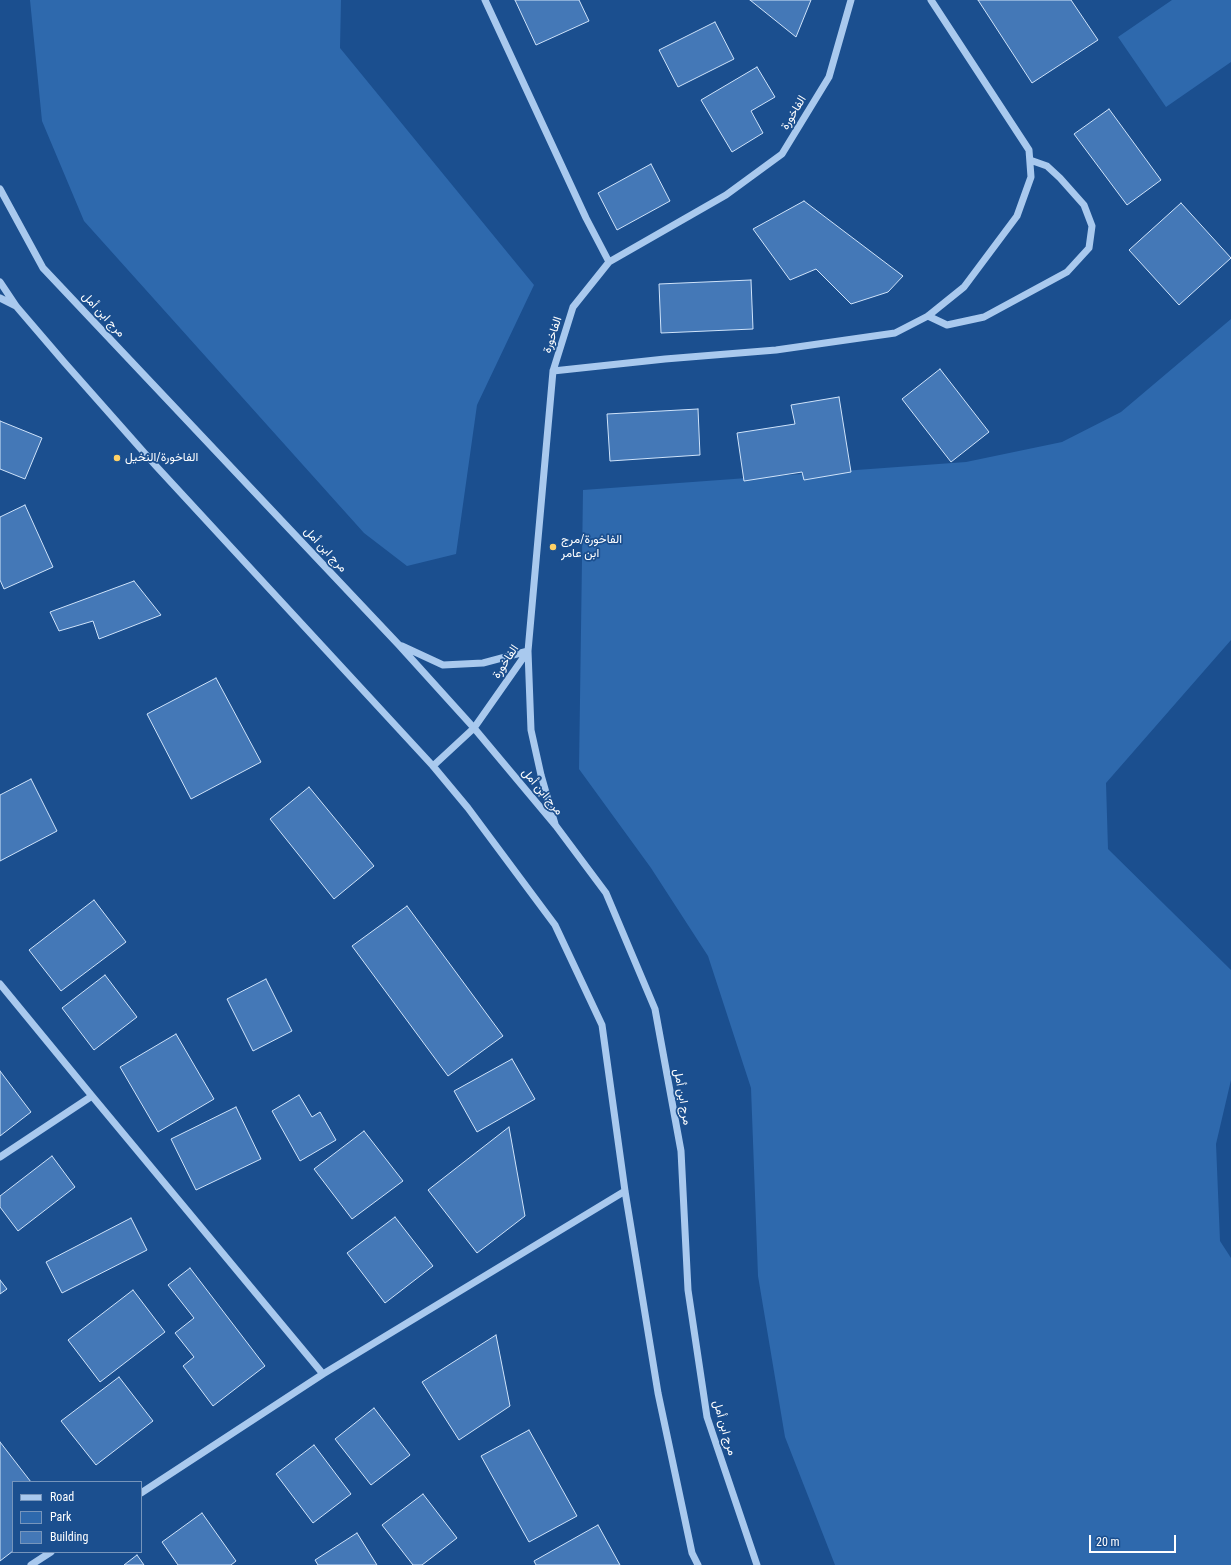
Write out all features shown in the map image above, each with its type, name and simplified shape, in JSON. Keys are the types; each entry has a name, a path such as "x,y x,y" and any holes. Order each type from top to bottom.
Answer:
{"street":[{"path":"485,0 586,218 609,262"},
{"name":"الفاخورة","path":"433,766 474,728 528,651 553,371 574,307 609,262 726,195 782,154 829,77 851,0"},
{"path":"553,371 665,359 776,350 895,334 928,316 964,287 1017,216 1031,177 1029,150 931,0"},
{"path":"928,316 947,325 984,317 1067,272 1088,248 1092,226 1084,205 1048,166 1030,160"},
{"name":"مرج ابن أمل","path":"0,189 43,268 398,644 474,728 556,826 606,893 655,1009 681,1151 688,1290 707,1417 757,1565"},
{"path":"0,282 16,306 156,466 433,766 468,808 555,925 602,1026 625,1191 658,1393 692,1553 698,1565"},
{"path":"0,298 16,306"},
{"path":"398,644 443,665 483,663 528,651 531,730 541,775 556,826"},
{"path":"0,984 323,1374"},
{"path":"0,1157 92,1096"},
{"path":"142,1492 323,1374 625,1191"},
{"path":"31,1565 49,1553"}],"green space":[{"path":"30,0 341,0 340,48 534,285 477,405 456,554 407,566 364,533 84,221 42,121"},
{"path":"1172,0 1231,0 1231,62 1166,107 1118,37"},
{"path":"1231,319 1231,640 1106,783 1108,849 1231,970 1231,1080 1216,1144 1220,1241 1231,1258 1231,1565 835,1565 785,1437 758,1276 751,1088 708,956 651,868 579,769 583,490 966,462 1062,442 1121,412"}],"building":[{"path":"515,0 579,0 589,21 536,45"},
{"path":"750,0 811,0 796,37"},
{"path":"978,0 1071,0 1098,40 1032,83"},
{"path":"715,22 734,59 678,87 659,50"},
{"path":"757,67 775,97 751,111 763,133 732,152 701,100"},
{"path":"1109,109 1161,180 1127,205 1074,134"},
{"path":"651,164 670,201 617,230 598,193"},
{"path":"804,201 903,276 888,292 851,304 816,269 790,280 753,229"},
{"path":"1181,203 1231,258 1179,305 1129,250"},
{"path":"751,280 753,329 661,333 659,284"},
{"path":"940,369 989,432 951,462 902,399"},
{"path":"839,397 851,472 804,480 802,472 744,481 737,433 795,424 791,405"},
{"path":"698,409 700,455 610,461 607,414"},
{"path":"0,421 42,438 25,479 0,469"},
{"path":"25,505 53,567 4,589 0,580 0,517"},
{"path":"134,581 161,615 99,639 93,621 59,631 50,612"},
{"path":"216,678 261,762 191,799 147,714"},
{"path":"31,779 57,831 0,861 0,795"},
{"path":"309,787 374,866 334,899 270,819"},
{"path":"94,900 126,942 61,991 29,950"},
{"path":"407,906 503,1036 448,1076 352,946"},
{"path":"105,975 137,1017 94,1050 62,1008"},
{"path":"266,979 292,1031 253,1051 227,999"},
{"path":"176,1034 214,1099 158,1132 120,1067"},
{"path":"512,1059 535,1099 477,1132 454,1091"},
{"path":"0,1071 31,1112 0,1136"},
{"path":"299,1095 312,1117 320,1112 336,1140 300,1161 272,1111"},
{"path":"236,1107 261,1159 196,1190 171,1139"},
{"path":"509,1127 525,1216 477,1253 428,1190"},
{"path":"364,1131 403,1181 352,1219 314,1169"},
{"path":"52,1156 75,1187 18,1231 0,1207 0,1196"},
{"path":"395,1217 433,1266 385,1303 347,1253"},
{"path":"131,1218 147,1250 62,1293 46,1262"},
{"path":"190,1268 265,1366 213,1406 183,1366 194,1357 175,1333 194,1318 168,1285"},
{"path":"0,1280 7,1289 0,1294"},
{"path":"133,1290 165,1332 100,1382 68,1340"},
{"path":"496,1335 510,1406 459,1440 422,1382"},
{"path":"119,1377 153,1421 96,1465 61,1421"},
{"path":"374,1408 410,1455 371,1485 335,1439"},
{"path":"529,1430 577,1516 529,1542 481,1456"},
{"path":"0,1442 30,1481 12,1481 12,1552 0,1561"},
{"path":"314,1445 351,1494 313,1523 276,1474"},
{"path":"423,1494 457,1538 422,1565 413,1565 382,1525"},
{"path":"202,1513 236,1561 231,1565 178,1565 162,1542"},
{"path":"598,1525 620,1565 536,1565 534,1561"},
{"path":"357,1533 377,1565 318,1565 315,1560"},
{"path":"137,1555 144,1565 124,1565"}],"place":[{"name":"الفاخورة/النخيل","path":"117,458"},
{"name":"الفاخورة/مرج ابن عامر","path":"553,547"}]}
